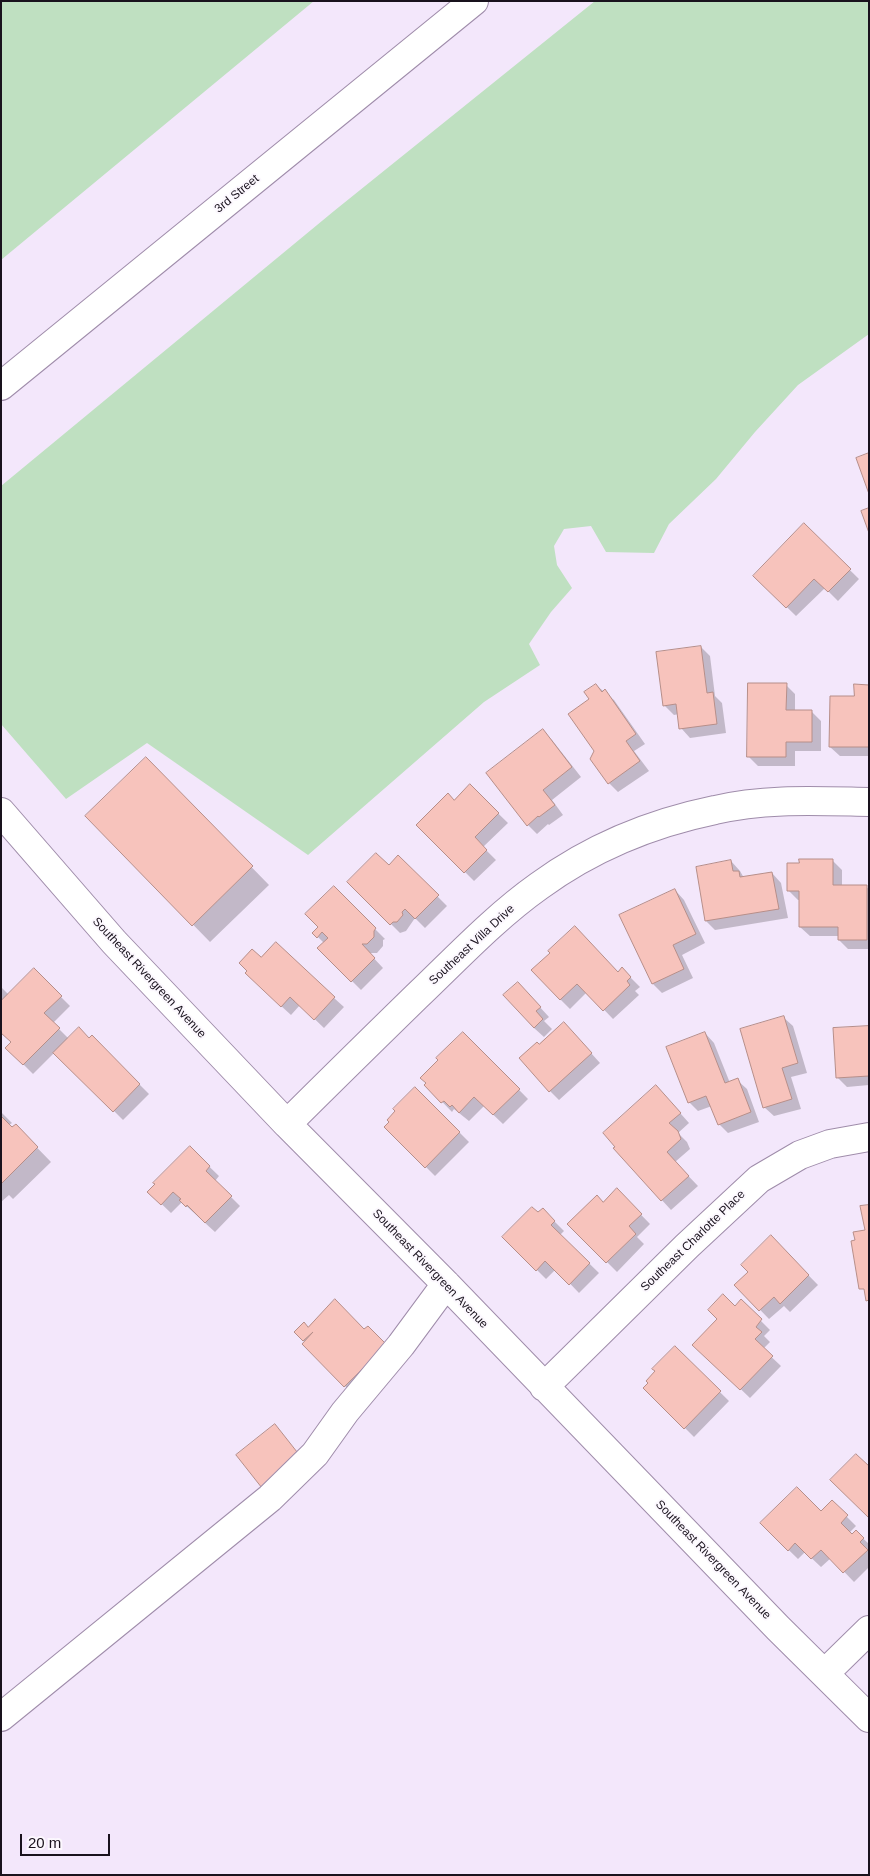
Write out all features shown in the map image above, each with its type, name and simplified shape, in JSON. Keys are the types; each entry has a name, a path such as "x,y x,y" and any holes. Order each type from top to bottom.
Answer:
{"main road":[{"name":"3rd Street","path":"1,386 474,1"},
{"name":"Southeast Villa Drive","path":"286,1124 486,929 539,886 578,861 629,836 672,820 716,809 761,802 869,802"},
{"name":"Southeast Rivergreen Avenue","path":"1,812 114,942 286,1124 446,1284 778,1628 869,1718"},
{"name":"Southeast Charlotte Place","path":"544,1386 687,1246 759,1179 800,1155 830,1144 869,1137"},
{"path":"1,1717 276,1492 315,1454 345,1412 401,1345 446,1284"},
{"path":"825,1673 869,1630"}],"green space":[{"path":"1,1 314,1 1,260"},
{"path":"595,1 869,1 869,334 798,385 755,432 716,479 669,524 654,553 606,552 591,526 564,529 554,546 557,565 572,588 551,612 529,644 540,665 484,702 308,855 147,743 66,799 1,724 1,486 334,211"}],"building":[{"path":"869,453 869,494 856,458"},
{"path":"869,508 869,533 861,511"},
{"path":"804,523 851,569 828,592 814,579 786,608 753,576"},
{"path":"701,646 707,693 713,692 717,724 679,729 676,704 663,706 656,652"},
{"path":"748,683 787,683 786,710 812,710 812,742 786,742 786,757 747,757"},
{"path":"596,684 602,692 605,689 636,734 626,741 640,761 608,784 590,759 594,751 568,714 589,699 584,692"},
{"path":"854,684 869,685 869,747 829,747 830,696 854,696"},
{"path":"543,729 572,767 543,790 555,805 527,826 486,773"},
{"path":"146,757 253,866 192,926 85,816"},
{"path":"470,784 499,813 475,837 487,850 464,873 416,825 448,793 454,800"},
{"path":"376,853 389,865 398,855 439,895 415,919 405,909 397,922 393,922 390,925 347,882"},
{"path":"799,859 833,859 833,885 867,885 867,940 838,940 838,927 799,927 799,891 787,891 787,863 799,863"},
{"path":"731,860 733,871 739,871 740,877 772,872 779,909 705,921 696,867"},
{"path":"334,886 376,928 374,937 367,944 362,944 375,958 351,982 317,948 328,938 322,932 317,938 312,933 318,927 305,914"},
{"path":"675,889 696,934 673,945 684,969 652,984 619,915"},
{"path":"575,926 618,972 622,967 631,977 627,981 630,985 603,1011 577,984 560,1000 531,970"},
{"path":"276,942 335,997 314,1020 290,997 281,1007 245,973 247,971 239,963 252,949 261,957"},
{"path":"34,968 62,996 44,1013 60,1028 23,1065 5,1048 11,1042 1,1033 1,1001"},
{"path":"518,982 541,1007 536,1011 543,1019 534,1028 503,995"},
{"path":"784,1016 798,1063 782,1068 792,1099 763,1108 740,1029"},
{"path":"564,1022 592,1053 549,1092 519,1058 537,1042 539,1044"},
{"path":"869,1026 869,1076 836,1078 833,1028"},
{"path":"79,1027 89,1038 92,1035 140,1084 113,1112 53,1053"},
{"path":"463,1032 520,1089 493,1115 474,1097 459,1113 452,1105 450,1107 444,1101 441,1103 420,1078 438,1060 436,1058"},
{"path":"705,1032 725,1083 738,1078 751,1112 718,1125 706,1096 688,1103 666,1047"},
{"path":"656,1085 681,1113 669,1123 678,1131 681,1139 667,1152 689,1176 661,1201 613,1148 615,1147 603,1133"},
{"path":"415,1087 460,1132 425,1168 384,1127 395,1111 393,1109"},
{"path":"1,1116 12,1127 16,1124 38,1147 1,1184"},
{"path":"190,1146 210,1166 206,1171 232,1196 205,1223 187,1205 186,1207 173,1192 161,1205 147,1192 155,1184 153,1183"},
{"path":"617,1188 642,1214 629,1226 636,1234 606,1263 567,1224 597,1195 603,1202"},
{"path":"869,1205 869,1300 866,1301 864,1289 859,1289 851,1241 855,1240 853,1232 865,1230 860,1206"},
{"path":"532,1207 538,1212 543,1208 555,1221 551,1225 590,1263 569,1285 545,1261 536,1271 502,1237"},
{"path":"771,1235 809,1275 780,1304 774,1297 759,1311 734,1285 748,1272 741,1265"},
{"path":"723,1294 735,1306 741,1299 762,1319 756,1327 762,1332 755,1339 773,1356 740,1390 692,1345 717,1319 708,1310"},
{"path":"335,1299 364,1329 368,1326 387,1345 344,1387 302,1344 313,1332 303,1341 294,1332 304,1322 308,1327"},
{"path":"675,1346 721,1391 684,1429 643,1388 648,1383 646,1381 655,1371 652,1369"},
{"path":"275,1424 301,1457 262,1488 236,1455"},
{"path":"856,1454 869,1466 869,1518 830,1480"},
{"path":"797,1487 821,1511 832,1500 848,1515 841,1523 852,1534 856,1530 864,1538 860,1542 868,1550 843,1573 821,1550 811,1559 795,1543 788,1551 760,1523"}]}
